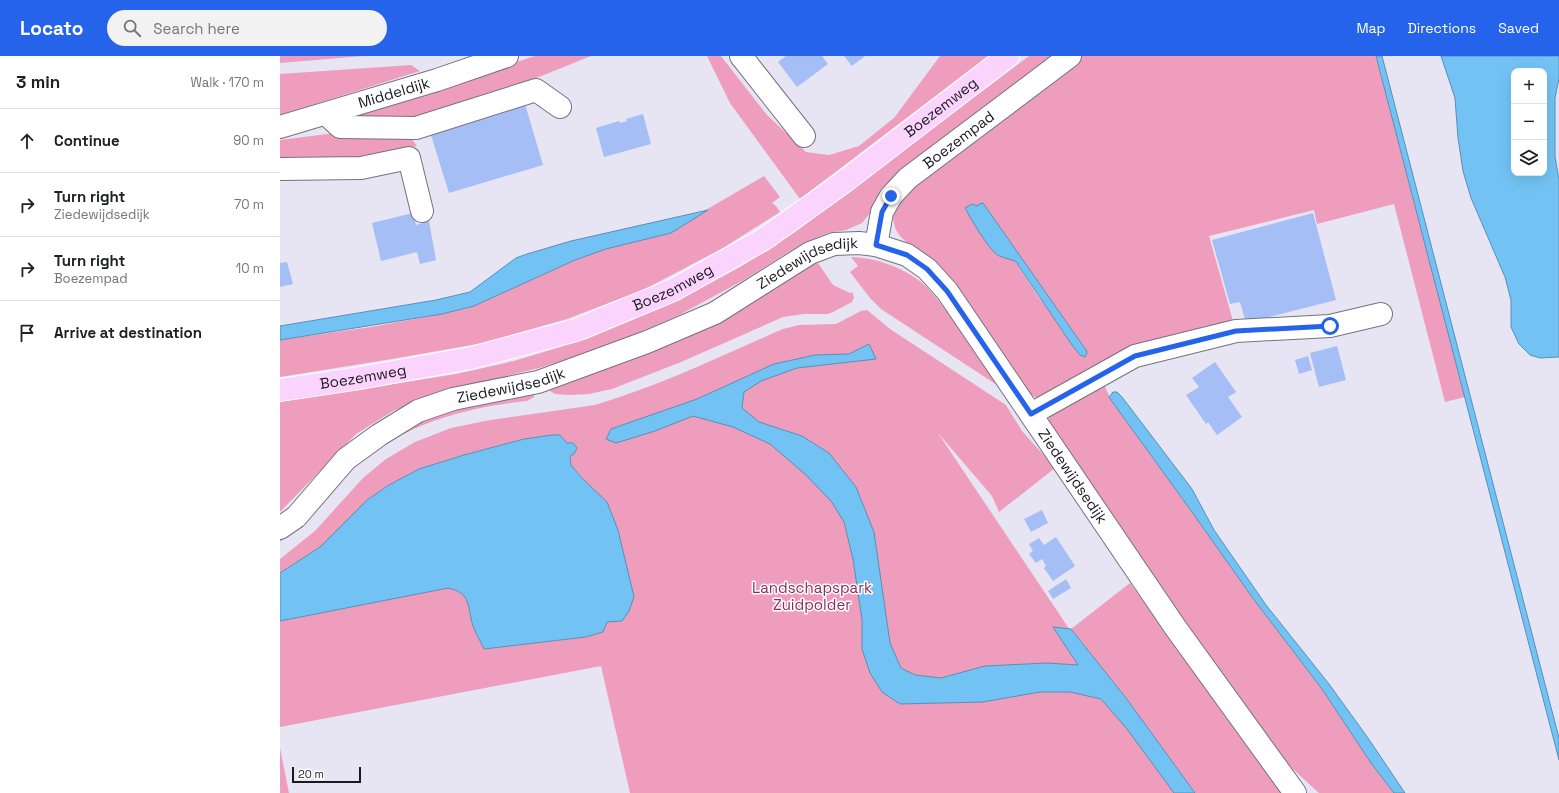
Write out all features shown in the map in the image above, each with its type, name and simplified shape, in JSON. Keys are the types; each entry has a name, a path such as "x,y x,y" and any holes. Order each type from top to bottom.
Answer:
{"main road":[{"name":"Boezemweg","path":"280,390 354,379 471,358 576,330 673,290 764,239 777,230 841,184 1008,56"}],"street":[{"name":"Middeldijk","path":"280,127 437,80 507,56"},
{"path":"741,56 804,136"},
{"name":"Boezempad","path":"876,245 882,212 891,196 908,178 1070,56"},
{"path":"326,114 340,127 416,128 536,90 560,107"},
{"path":"280,169 361,168 409,158 422,211"},
{"name":"Ziedewijdsedijk","path":"280,528 296,517 346,459 379,435 418,411 453,399 538,382 647,342 715,312 810,253 834,244 859,243 876,245 907,255 927,269 947,291 1175,627 1291,788"},
{"path":"1031,414 1135,356 1236,331 1330,326 1381,314"},
{"path":"1291,788 1303,786 1311,793"}],"green space":[{"path":"280,56 363,56 280,63"},
{"path":"535,56 591,56 519,85 419,119 354,118 355,114"},
{"path":"707,56 721,56 767,115 806,152 829,155 859,146 894,118 940,56 988,56 800,199 730,103"},
{"path":"1029,56 1052,56 889,181 881,189 870,213 862,223 846,230 828,233 803,243 742,281 679,315 605,347 539,368 440,392 393,411 356,434 280,512 280,402 456,374 514,361 587,339 673,303 740,267 795,232"},
{"path":"1082,56 1376,56 1465,397 1445,402 1394,204 1317,224 1314,210 1209,236 1233,321 1042,398 1035,397 1028,393 913,247 899,235 897,231 893,221 893,208 934,167","holes":["983,203 1087,353 1052,315 1037,295 1016,261 996,254 978,206 979,204"]},
{"path":"411,65 420,71 280,115 280,74"},
{"path":"335,133 408,134 417,146 351,160 280,161 280,140"},
{"path":"764,176 780,197 772,203 780,212 723,248 645,289 567,319 483,343 280,377 280,340 371,327 442,314 474,306 575,260 692,218"},
{"path":"851,257 886,263 922,283 935,296 951,317 1000,387 881,309 870,298 850,272 858,266"},
{"path":"818,263 833,285 850,293 852,292 854,297 852,302 828,314 804,314 783,317 681,362 612,389 589,394 569,395 555,394 547,389 609,368 686,336 806,267"},
{"name":"Landschapspark Zuidpolder","path":"867,310 890,329 1006,405 1022,431 1055,468 999,512 992,496 938,433 1179,793 630,793 601,666 280,727 280,621 448,588 456,590 465,597 473,626 484,649 586,637 603,632 588,484 571,465 567,443 560,435 524,439 419,469 389,485 367,500 320,547 280,573 280,559 315,531 363,478 386,459 415,442 451,428 490,420 595,405 667,380 783,329 799,325 836,324 861,311"},
{"path":"1102,380 1111,400 1252,597 1322,689 1371,763 1394,793 1319,793 1272,750 1189,637 1049,423 1049,416"},
{"path":"534,393 534,397 527,401 503,404 455,414 431,422 409,431 388,443 367,457 349,473 308,518 280,542 280,539 346,473 363,458 401,432 449,412"},
{"path":"1130,583 1281,793 1195,793 1126,698 1071,629"},
{"path":"280,748 289,793 280,793"}],"water":[{"path":"1376,56 1382,56 1559,738 1559,760"},
{"path":"1441,56 1559,56 1559,78 1555,98 1555,157 1559,179 1559,357 1540,358 1530,355 1519,344 1511,327 1511,300 1505,277 1471,198 1463,171 1458,138 1455,98"},
{"path":"983,203 1086,350 1087,353 1085,357 1080,355 1072,345 1018,263 997,255 983,238 965,208 972,204 978,206 979,204"},
{"path":"708,210 671,233 606,249 575,260 474,306 442,314 280,340 280,326 436,300 470,292 516,258 527,254 571,241"},
{"path":"869,344 876,359 797,368 761,381 744,392 742,408 759,422 802,436 829,453 856,487 874,532 890,643 901,668 915,675 941,678 985,666 1047,663 1078,665 1053,627 1071,629 1126,698 1195,793 1174,793 1127,729 1101,699 1070,692 1040,692 983,702 900,704 882,692 870,673 862,649 862,620 853,559 844,522 831,501 806,475 770,444 733,427 693,416 655,431 616,443 606,439 611,429 697,399 774,364 815,355 849,354"},
{"path":"1113,392 1117,392 1122,397 1192,489 1214,530 1266,605 1329,684 1405,793 1394,793 1371,763 1322,689 1252,597 1111,400 1109,397"},
{"path":"560,435 567,443 573,443 577,448 574,454 570,456 571,465 607,502 618,530 634,597 629,611 622,621 607,622 603,632 586,637 484,649 473,626 465,597 456,590 448,588 280,621 280,573 320,547 367,500 389,485 419,469 524,439"}],"building":[{"path":"786,56 822,56 828,64 797,87 778,62"},
{"path":"844,56 865,56 852,66"},
{"path":"525,104 543,165 449,193 430,132"},
{"path":"643,114 651,144 604,157 596,128 619,121 620,123 627,121 626,119"},
{"path":"413,213 416,225 429,221 436,260 420,264 417,252 381,261 372,223"},
{"path":"1313,213 1336,300 1246,323 1240,302 1230,304 1212,240"},
{"path":"287,262 293,284 280,287 280,263"},
{"path":"1337,346 1346,380 1319,387 1310,353"},
{"path":"1308,356 1312,370 1299,374 1295,360"},
{"path":"1215,362 1236,392 1228,397 1242,417 1217,435 1208,422 1206,424 1186,395 1199,387 1192,378"},
{"path":"1042,510 1048,523 1031,532 1024,519"},
{"path":"1056,537 1075,566 1053,581 1044,568 1046,566 1042,559 1036,563 1029,554 1033,551 1029,544 1039,538 1044,545"},
{"path":"1066,579 1071,588 1053,599 1048,591"}],"route":[{"path":"891,196 882,212 876,245 907,255 927,269 947,291 1031,414 1135,356 1236,331 1330,326"}]}
